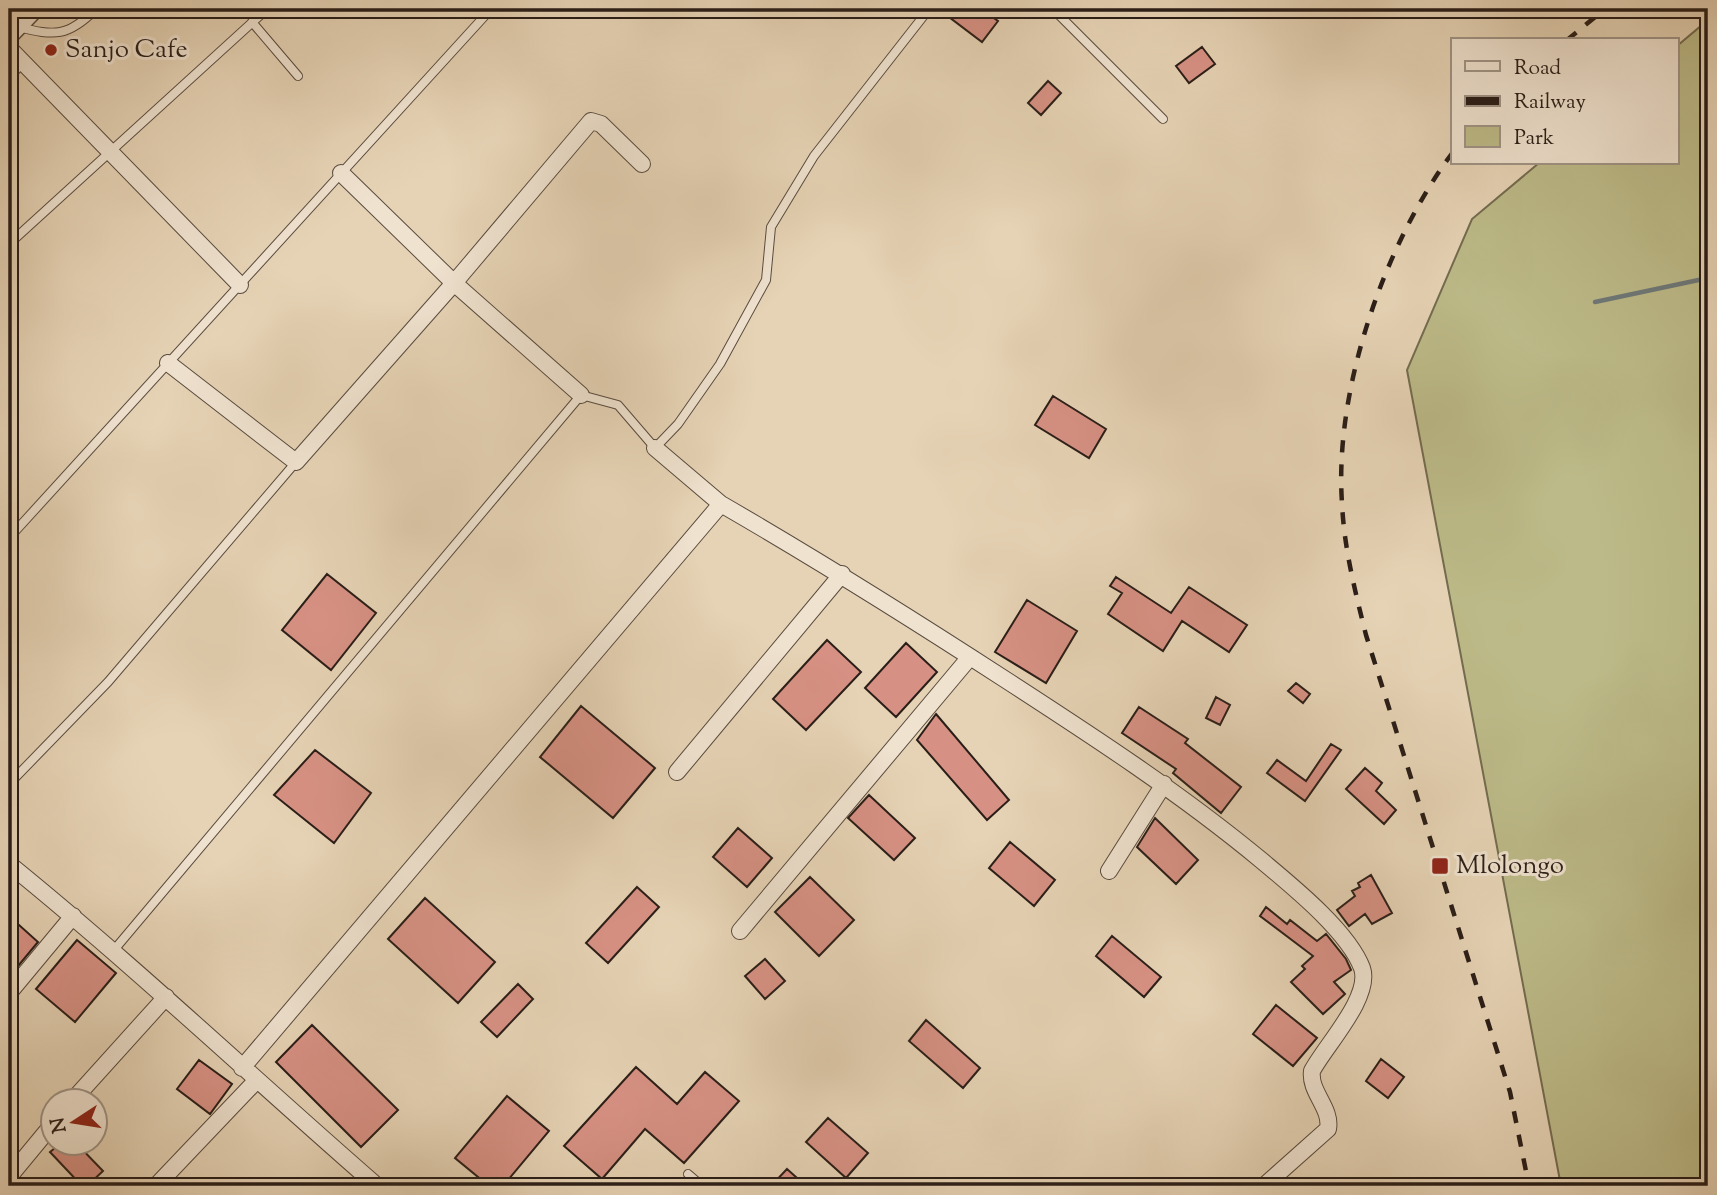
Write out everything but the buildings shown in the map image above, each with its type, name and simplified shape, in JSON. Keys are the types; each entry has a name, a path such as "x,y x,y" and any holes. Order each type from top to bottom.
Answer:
{"street":[{"path":"14,21 32,9"},
{"path":"9,48 240,285"},
{"path":"168,363 296,462 592,121 601,124 642,164"},
{"path":"341,173 454,283 581,396"},
{"path":"655,448 721,504 842,574 1164,784 1201,811 1317,908 1362,968 1361,991 1312,1071 1314,1089 1329,1120 1328,1129 1264,1186"},
{"path":"242,1068 721,504"},
{"path":"677,772 842,574"},
{"path":"740,931 970,657"},
{"path":"1109,871 1164,784"},
{"path":"9,864 114,950 256,1081 377,1186"},
{"path":"9,993 73,916"},
{"path":"86,1086 166,997"},
{"path":"156,1186 256,1081"},
{"path":"9,1177 38,1142"}],"lane":[{"path":"14,21 45,33 62,32 78,26 96,9"},
{"path":"9,244 267,9"},
{"path":"9,538 491,9"},
{"path":"114,950 581,396 618,405 655,448 678,424 720,364 766,280 771,227 814,156 929,9"},
{"path":"1053,9 1163,119"},
{"path":"252,22 298,76"},
{"path":"9,77 23,62"},
{"path":"9,784 108,682 296,462"},
{"path":"688,1174 702,1186"}],"green space":[{"path":"1708,20 1708,1186 1561,1186 1407,370 1472,219 1538,164 1678,164 1678,45"}],"waterway":[{"path":"1595,302 1708,278"}],"railway":[{"path":"1569,38 1605,9"},
{"path":"1451,155 1406,229 1369,319 1346,413 1342,459 1343,520 1366,635 1510,1092 1529,1186"}],"place":[{"name":"Sanjo Cafe","path":"51,50"},
{"name":"Mlolongo","path":"1440,866"}]}
